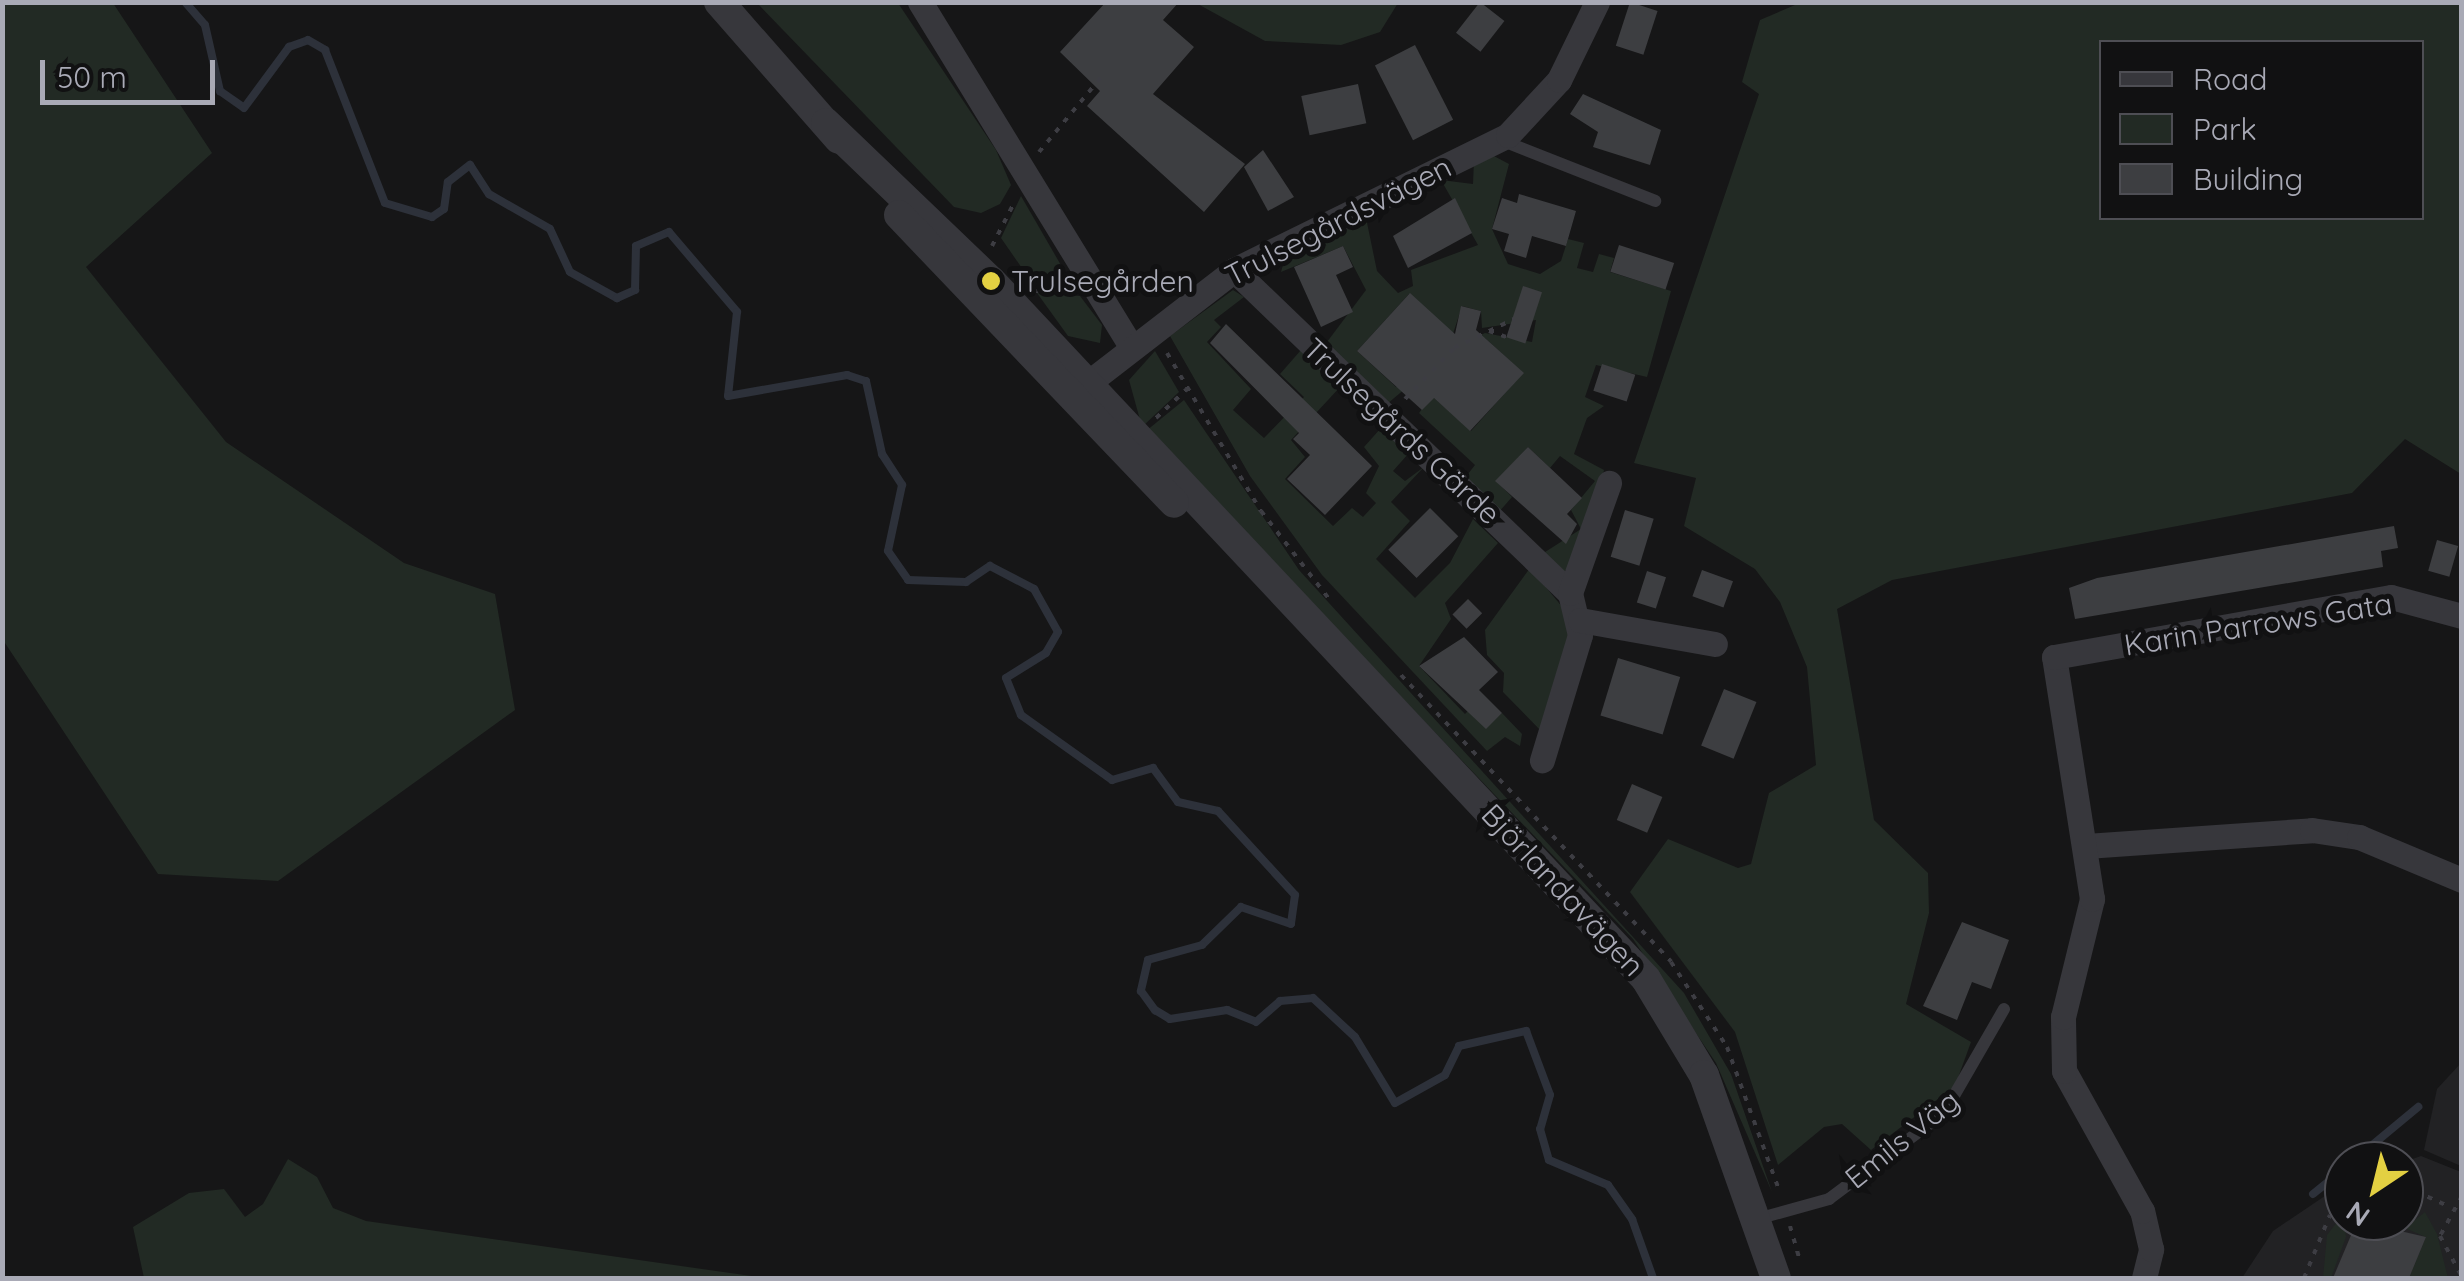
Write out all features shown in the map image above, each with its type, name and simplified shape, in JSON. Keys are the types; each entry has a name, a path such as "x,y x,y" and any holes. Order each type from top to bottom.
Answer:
{"street":[{"name":"Björlandavägen","path":"719,2 826,123 1080,393 1646,979 1704,1074 1773,1278"},
{"path":"920,2 1088,284 1130,345"},
{"name":"Trulsegårdsvägen","path":"1080,393 1130,345 1234,270 1498,139 1559,80 1597,2"},
{"name":"Trulsegårds Gärde","path":"1234,270 1570,593 1580,620"},
{"path":"1570,593 1608,483"},
{"name":"Karin Parrows Gata","path":"2086,846 2054,657 2391,597 2462,616"},
{"path":"1542,760 1580,620 1714,644"},
{"path":"2144,1278 2151,1249 2142,1211 2064,1071 2064,1017 2092,899 2086,846 2312,830 2359,837 2462,880"}],"lane":[{"path":"1498,139 1655,201"},
{"name":"Emils Väg","path":"1756,1219 1829,1199 1944,1113 1964,1093 2004,1009"}],"path":[{"path":"1030,296 1088,284"},
{"path":"1388,417 1484,330 1514,319"},
{"path":"1484,330 1509,338"},
{"path":"2424,1195 2450,1207"},
{"path":"2462,1196 2450,1207 2442,1252 2462,1277"},
{"path":"2304,1278 2324,1230"}],"shaded area":[{"path":"2461,1063 2461,1166 2424,1150 2437,1089"},
{"path":"2424,1157 2461,1172 2461,1278 2242,1278 2273,1231 2324,1197 2324,1241 2424,1241"}],"green space":[{"path":"1802,2 2461,3 2461,474 2405,439 2352,493 1892,580 1837,609 1874,820 1928,873 1929,913 1906,1004 1971,1042 1955,1086 1871,1150 1842,1124 1824,1127 1778,1165 1735,1032 1630,892 1668,839 1738,868 1751,864 1769,793 1816,765 1807,667 1780,602 1755,569 1684,526 1696,478 1634,463 1759,94 1742,82 1760,20"},
{"path":"2,3 113,3 212,153 86,267 226,442 404,563 495,594 515,710 278,881 158,874 3,640"},
{"path":"757,3 898,3 996,150 1011,185 1000,204 981,213 954,207"},
{"path":"1196,3 1398,3 1380,32 1341,45 1265,41"},
{"path":"1492,155 1509,164 1492,229 1508,264 1540,274 1561,261 1568,239 1584,243 1577,268 1593,272 1599,254 1614,258 1610,272 1671,291 1647,377 1596,365 1585,397 1604,406 1587,418 1574,454 1604,470 1581,559 1562,573 1542,554 1581,529 1571,510 1595,481 1560,456 1550,468 1528,447 1496,481 1512,497 1498,513 1464,479 1475,465 1419,413 1432,396 1471,431 1523,373 1485,338 1468,356 1474,338 1485,333 1532,342 1536,320 1482,328 1481,311 1462,306 1451,340 1409,294 1357,351 1396,387 1418,378 1387,404 1321,350 1366,290 1343,246 1281,272 1286,254 1365,213 1377,271 1398,293 1413,286 1411,270 1478,245 1441,180 1473,184 1474,160"},
{"path":"1021,196 1072,288 1033,284 1001,238"},
{"path":"1233,290 1244,297 1214,320 1221,327 1207,342 1251,389 1233,410 1264,438 1304,397 1280,374 1301,350 1341,386 1291,440 1305,457 1285,479 1333,526 1352,508 1363,517 1376,503 1366,493 1379,466 1364,447 1381,428 1409,453 1393,471 1405,481 1424,467 1391,502 1410,521 1376,559 1415,598 1450,563 1473,519 1498,543 1445,603 1451,619 1419,666 1465,714 1484,695 1474,715 1486,728 1502,713 1522,734 1520,746 1505,737 1487,751 1322,575 1250,476 1170,336"},
{"path":"1037,293 1080,296 1102,325 1100,343 1068,336"},
{"path":"1155,351 1179,392 1142,427 1129,380"},
{"path":"1184,400 1299,570 1684,993 1731,1074 1772,1192 1716,1063 1633,939 1146,431"},
{"path":"1530,568 1573,620 1542,732 1503,692 1504,673 1487,655 1485,630"},
{"path":"288,1159 317,1177 333,1208 366,1221 765,1278 144,1278 133,1227 189,1193 224,1189 245,1217 263,1204"},
{"path":"2424,1213 2437,1234 2448,1278 2409,1278 2426,1237"},
{"path":"2326,1241 2345,1241 2331,1278 2323,1278"}],"building":[{"path":"1106,2 1179,2 1163,20 1194,47 1153,94 1245,164 1204,212 1087,106 1100,91 1060,52"},
{"path":"1480,2 1504,21 1480,52 1456,33"},
{"path":"1630,2 1658,11 1643,55 1616,46"},
{"path":"1415,45 1453,120 1413,140 1375,65"},
{"path":"1358,84 1366,123 1310,135 1301,96"},
{"path":"1583,94 1661,130 1650,165 1593,147 1598,132 1570,114"},
{"path":"1263,150 1294,197 1268,211 1244,167"},
{"path":"1519,194 1576,211 1566,246 1532,236 1526,258 1504,251 1509,234 1492,229 1502,198 1517,203"},
{"path":"1455,198 1472,233 1408,268 1393,236"},
{"path":"1619,245 1674,263 1666,290 1610,272"},
{"path":"1343,246 1353,267 1336,275 1353,312 1321,327 1294,267"},
{"path":"1523,286 1542,292 1525,344 1506,337"},
{"path":"1410,293 1455,334 1461,306 1481,311 1476,330 1524,373 1470,431 1434,398 1422,410 1357,351"},
{"path":"1226,324 1372,466 1325,515 1287,479 1310,455 1293,439 1299,433 1210,343"},
{"path":"1602,364 1635,375 1627,401 1593,391"},
{"path":"1528,447 1582,498 1567,514 1577,524 1566,544 1495,481"},
{"path":"1430,508 1458,536 1417,578 1388,550"},
{"path":"1625,510 1654,519 1639,566 1611,557"},
{"path":"2394,526 2398,548 2381,551 2383,567 2075,619 2069,588 2097,578"},
{"path":"2437,540 2458,546 2449,577 2428,571"},
{"path":"1702,570 1733,581 1723,608 1692,596"},
{"path":"1647,571 1666,577 1656,609 1637,602"},
{"path":"1468,599 1482,613 1467,629 1452,615"},
{"path":"1464,637 1498,672 1479,690 1502,713 1486,729 1419,666"},
{"path":"1618,658 1680,677 1663,734 1600,715"},
{"path":"1724,689 1756,702 1734,759 1701,746"},
{"path":"1632,784 1662,797 1647,833 1617,820"},
{"path":"1962,922 2009,940 1991,989 1972,982 1957,1020 1923,1006"},
{"path":"2426,1237 2409,1278 2333,1278 2349,1241 2424,1241"}],"waterway":[{"path":"185,2 205,25 220,91 244,108 289,47 308,40 325,50 385,203 432,217 444,209 448,182 470,165 489,194 550,229 570,272 617,298 635,290 636,246 669,232 737,312 728,396 847,375 866,381 882,454 902,485 888,551 908,580 966,582 990,566 1034,589 1058,632 1046,653 1006,678 1021,715 1112,780 1153,768 1178,802 1218,811 1295,895 1291,924 1241,907 1202,945 1148,960 1141,991 1155,1010 1170,1019 1227,1010 1256,1022 1280,1001 1313,998 1355,1037 1395,1103 1445,1075 1459,1046 1526,1031 1550,1095 1540,1129 1549,1160 1608,1185 1632,1219 1653,1278"},
{"path":"2377,1141 2418,1107"},
{"path":"2313,1194 2324,1185"}],"place":[{"name":"Trulsegården","path":"991,281"}]}
